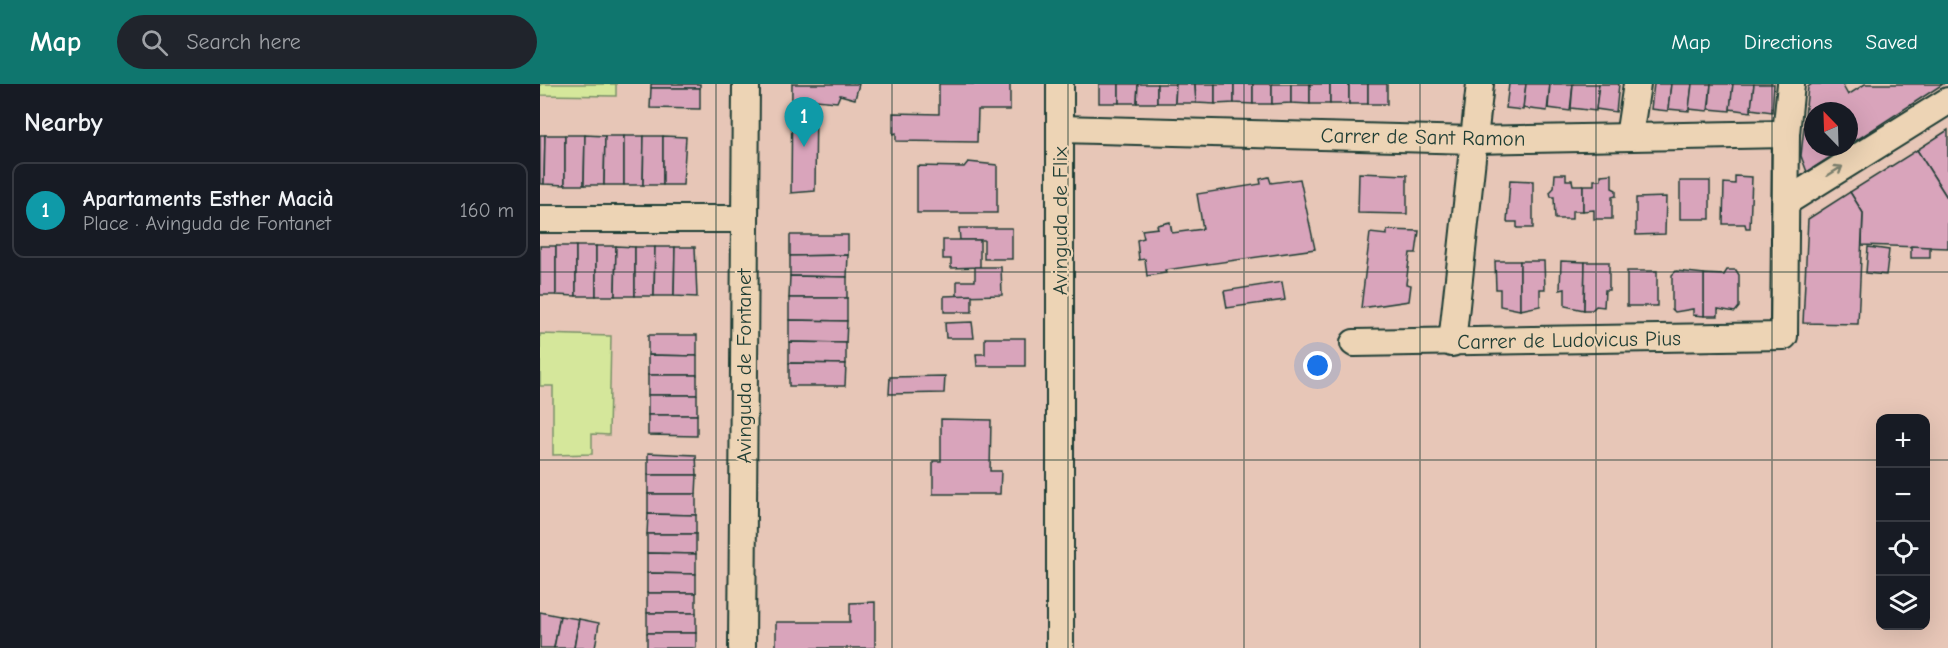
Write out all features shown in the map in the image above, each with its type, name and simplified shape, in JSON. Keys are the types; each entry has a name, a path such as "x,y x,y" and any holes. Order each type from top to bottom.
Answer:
{"street":[{"name":"Avinguda de Fontanet","path":"742,648 746,84"},
{"name":"Avinguda de Flix","path":"1060,84 1060,648"},
{"path":"1452,342 1480,84"},
{"path":"1629,137 1637,84"},
{"path":"1786,202 1786,134 1791,84"},
{"path":"1786,202 1948,101"},
{"name":"Carrer de Sant Ramon","path":"1060,129 1474,140 1786,134"},
{"name":"Carrer de Ludovicus Pius","path":"1354,343 1784,336 1786,202"},
{"path":"540,219 744,219"}],"green space":[{"path":"540,84 616,84 616,96 540,95"},
{"path":"540,334 611,336 609,435 592,434 592,454 553,455 553,386 540,386"}],"building":[{"path":"651,84 700,84 700,88 651,88"},
{"path":"792,84 859,84 855,99 840,95 837,102 816,100 815,191 791,193"},
{"path":"939,84 1010,84 1010,110 978,110 977,142 896,141 896,133 893,134 893,113 939,114"},
{"path":"1099,84 1119,84 1119,103 1099,103"},
{"path":"1119,84 1138,84 1137,103 1119,103"},
{"path":"1138,84 1157,84 1157,103 1137,103"},
{"path":"1157,84 1176,84 1175,103 1157,103"},
{"path":"1176,84 1195,84 1196,103 1175,103"},
{"path":"1195,84 1215,84 1215,104 1196,103"},
{"path":"1215,84 1234,84 1234,103 1215,104"},
{"path":"1234,84 1253,84 1253,104 1234,103"},
{"path":"1253,84 1272,84 1272,104 1253,104"},
{"path":"1272,84 1291,84 1291,103 1272,104"},
{"path":"1291,84 1310,84 1310,104 1291,103"},
{"path":"1310,84 1330,84 1330,104 1310,104"},
{"path":"1330,84 1349,84 1349,104 1330,104"},
{"path":"1349,84 1368,84 1368,104 1349,104"},
{"path":"1368,84 1387,84 1387,104 1368,104"},
{"path":"1509,84 1526,84 1523,110 1506,108"},
{"path":"1526,84 1550,84 1547,111 1523,108"},
{"path":"1550,84 1573,84 1570,111 1548,108"},
{"path":"1573,84 1599,84 1596,111 1571,108"},
{"path":"1599,84 1619,84 1616,112 1596,109"},
{"path":"1654,84 1671,84 1668,111 1651,109"},
{"path":"1671,84 1692,84 1689,111 1668,109"},
{"path":"1692,84 1711,84 1708,111 1689,109"},
{"path":"1711,84 1733,84 1730,111 1709,109"},
{"path":"1733,84 1754,84 1751,112 1730,109"},
{"path":"1754,84 1774,84 1772,112 1751,109"},
{"path":"1812,84 1845,84 1843,86 1848,95 1865,84 1943,84 1858,139 1858,102 1806,102 1808,87"},
{"path":"651,88 700,88 700,109 650,108"},
{"path":"1804,126 1804,156 1832,156 1807,172 1801,156"},
{"path":"1948,130 1948,199 1917,150"},
{"path":"540,135 545,135 544,184 540,184"},
{"path":"545,135 565,135 565,185 544,184"},
{"path":"565,135 585,135 584,185 565,185"},
{"path":"585,135 605,136 604,185 584,185"},
{"path":"605,136 624,136 624,185 604,185"},
{"path":"624,136 644,136 643,185 624,185"},
{"path":"644,136 663,136 663,185 643,185"},
{"path":"663,136 686,137 683,185 663,185"},
{"path":"1917,150 1948,199 1948,248 1862,245 1863,213 1850,192"},
{"path":"968,162 997,165 997,213 917,213 917,166 964,167"},
{"path":"1359,173 1407,175 1407,214 1358,213"},
{"path":"1555,174 1566,174 1566,180 1572,180 1573,185 1583,185 1583,211 1572,211 1572,219 1555,219 1554,197 1551,197 1550,192 1554,188"},
{"path":"1612,174 1612,188 1616,190 1616,196 1612,197 1612,219 1594,219 1594,210 1583,211 1583,185 1594,185 1594,180 1601,180 1601,175"},
{"path":"1735,176 1752,177 1750,228 1746,228 1745,224 1723,224 1724,183 1735,184"},
{"path":"1269,177 1271,183 1300,179 1315,249 1165,270 1166,273 1147,276 1145,259 1139,260 1137,240 1144,238 1142,230 1158,228 1157,225 1170,222 1172,233 1203,229 1197,194 1261,184 1260,179"},
{"path":"1510,180 1533,181 1533,228 1517,228 1517,222 1507,222"},
{"path":"1680,181 1710,181 1710,219 1680,219"},
{"path":"1850,192 1863,213 1858,324 1803,323 1808,219"},
{"path":"1666,197 1665,234 1636,235 1636,198"},
{"path":"959,228 1012,228 1012,259 984,259 984,240 960,240"},
{"path":"1387,230 1419,231 1416,253 1410,253 1406,284 1411,285 1409,301 1361,308 1370,233 1387,235"},
{"path":"790,235 848,235 848,255 790,256"},
{"path":"943,240 980,240 980,267 951,268 951,259 943,259"},
{"path":"540,246 556,246 556,295 540,295"},
{"path":"556,246 576,246 576,296 556,295"},
{"path":"576,246 596,246 596,296 576,296"},
{"path":"596,246 616,246 615,296 596,296"},
{"path":"616,246 635,247 635,296 615,296"},
{"path":"1911,246 1930,247 1930,258 1911,258"},
{"path":"635,247 655,247 654,296 635,296"},
{"path":"655,247 675,247 674,296 654,296"},
{"path":"675,247 695,247 697,297 674,296"},
{"path":"1868,247 1889,250 1886,275 1866,273"},
{"path":"848,255 847,277 790,276 790,256"},
{"path":"1495,261 1520,261 1520,310 1500,306 1500,289 1496,289"},
{"path":"1520,261 1544,261 1545,289 1540,289 1540,306 1520,310"},
{"path":"1561,261 1585,262 1584,310 1565,306 1565,289 1560,290"},
{"path":"1585,262 1609,262 1609,290 1605,290 1604,307 1596,306 1592,310 1584,310"},
{"path":"975,267 1001,267 1002,295 957,296 957,281 975,281"},
{"path":"1727,270 1736,270 1739,275 1739,307 1735,312 1718,309 1718,316 1704,316 1704,274 1724,275"},
{"path":"1627,271 1657,271 1657,306 1627,306"},
{"path":"1676,271 1704,274 1704,316 1693,315 1693,309 1675,312 1672,309 1672,275"},
{"path":"790,276 847,277 847,298 789,298"},
{"path":"1282,282 1285,300 1227,308 1224,291"},
{"path":"972,295 972,312 944,312 944,296"},
{"path":"789,298 847,298 847,321 789,320"},
{"path":"789,320 847,321 846,343 789,342"},
{"path":"972,322 974,338 946,338 945,323"},
{"path":"648,335 697,335 697,356 648,355"},
{"path":"985,338 1025,338 1025,366 977,366 976,354 985,354"},
{"path":"789,342 846,343 846,364 789,363"},
{"path":"648,355 697,356 697,375 648,375"},
{"path":"789,363 846,364 845,386 789,386"},
{"path":"648,375 697,375 697,395 648,395"},
{"path":"945,376 944,393 889,394 890,377"},
{"path":"648,395 697,395 697,415 648,415"},
{"path":"648,415 697,415 697,436 648,435"},
{"path":"941,419 991,420 990,471 1001,471 1000,494 933,494 933,461 941,461"},
{"path":"648,453 696,455 697,475 648,475"},
{"path":"648,475 697,475 696,494 648,494"},
{"path":"648,494 696,494 696,515 648,514"},
{"path":"648,514 696,515 696,534 647,534"},
{"path":"647,534 696,534 696,554 647,553"},
{"path":"647,553 696,554 696,574 647,573"},
{"path":"647,573 696,574 696,593 647,593"},
{"path":"647,593 696,593 696,613 647,613"},
{"path":"875,602 875,648 776,648 776,622 850,622 850,603"},
{"path":"540,612 560,616 554,648 540,648"},
{"path":"647,613 696,613 696,633 647,633"},
{"path":"560,616 579,619 574,648 554,648"},
{"path":"579,619 599,623 595,648 574,648"},
{"path":"647,633 696,633 696,648 647,648"}],"place":[{"name":"Apartaments Esther Macià","path":"804,147"}]}
